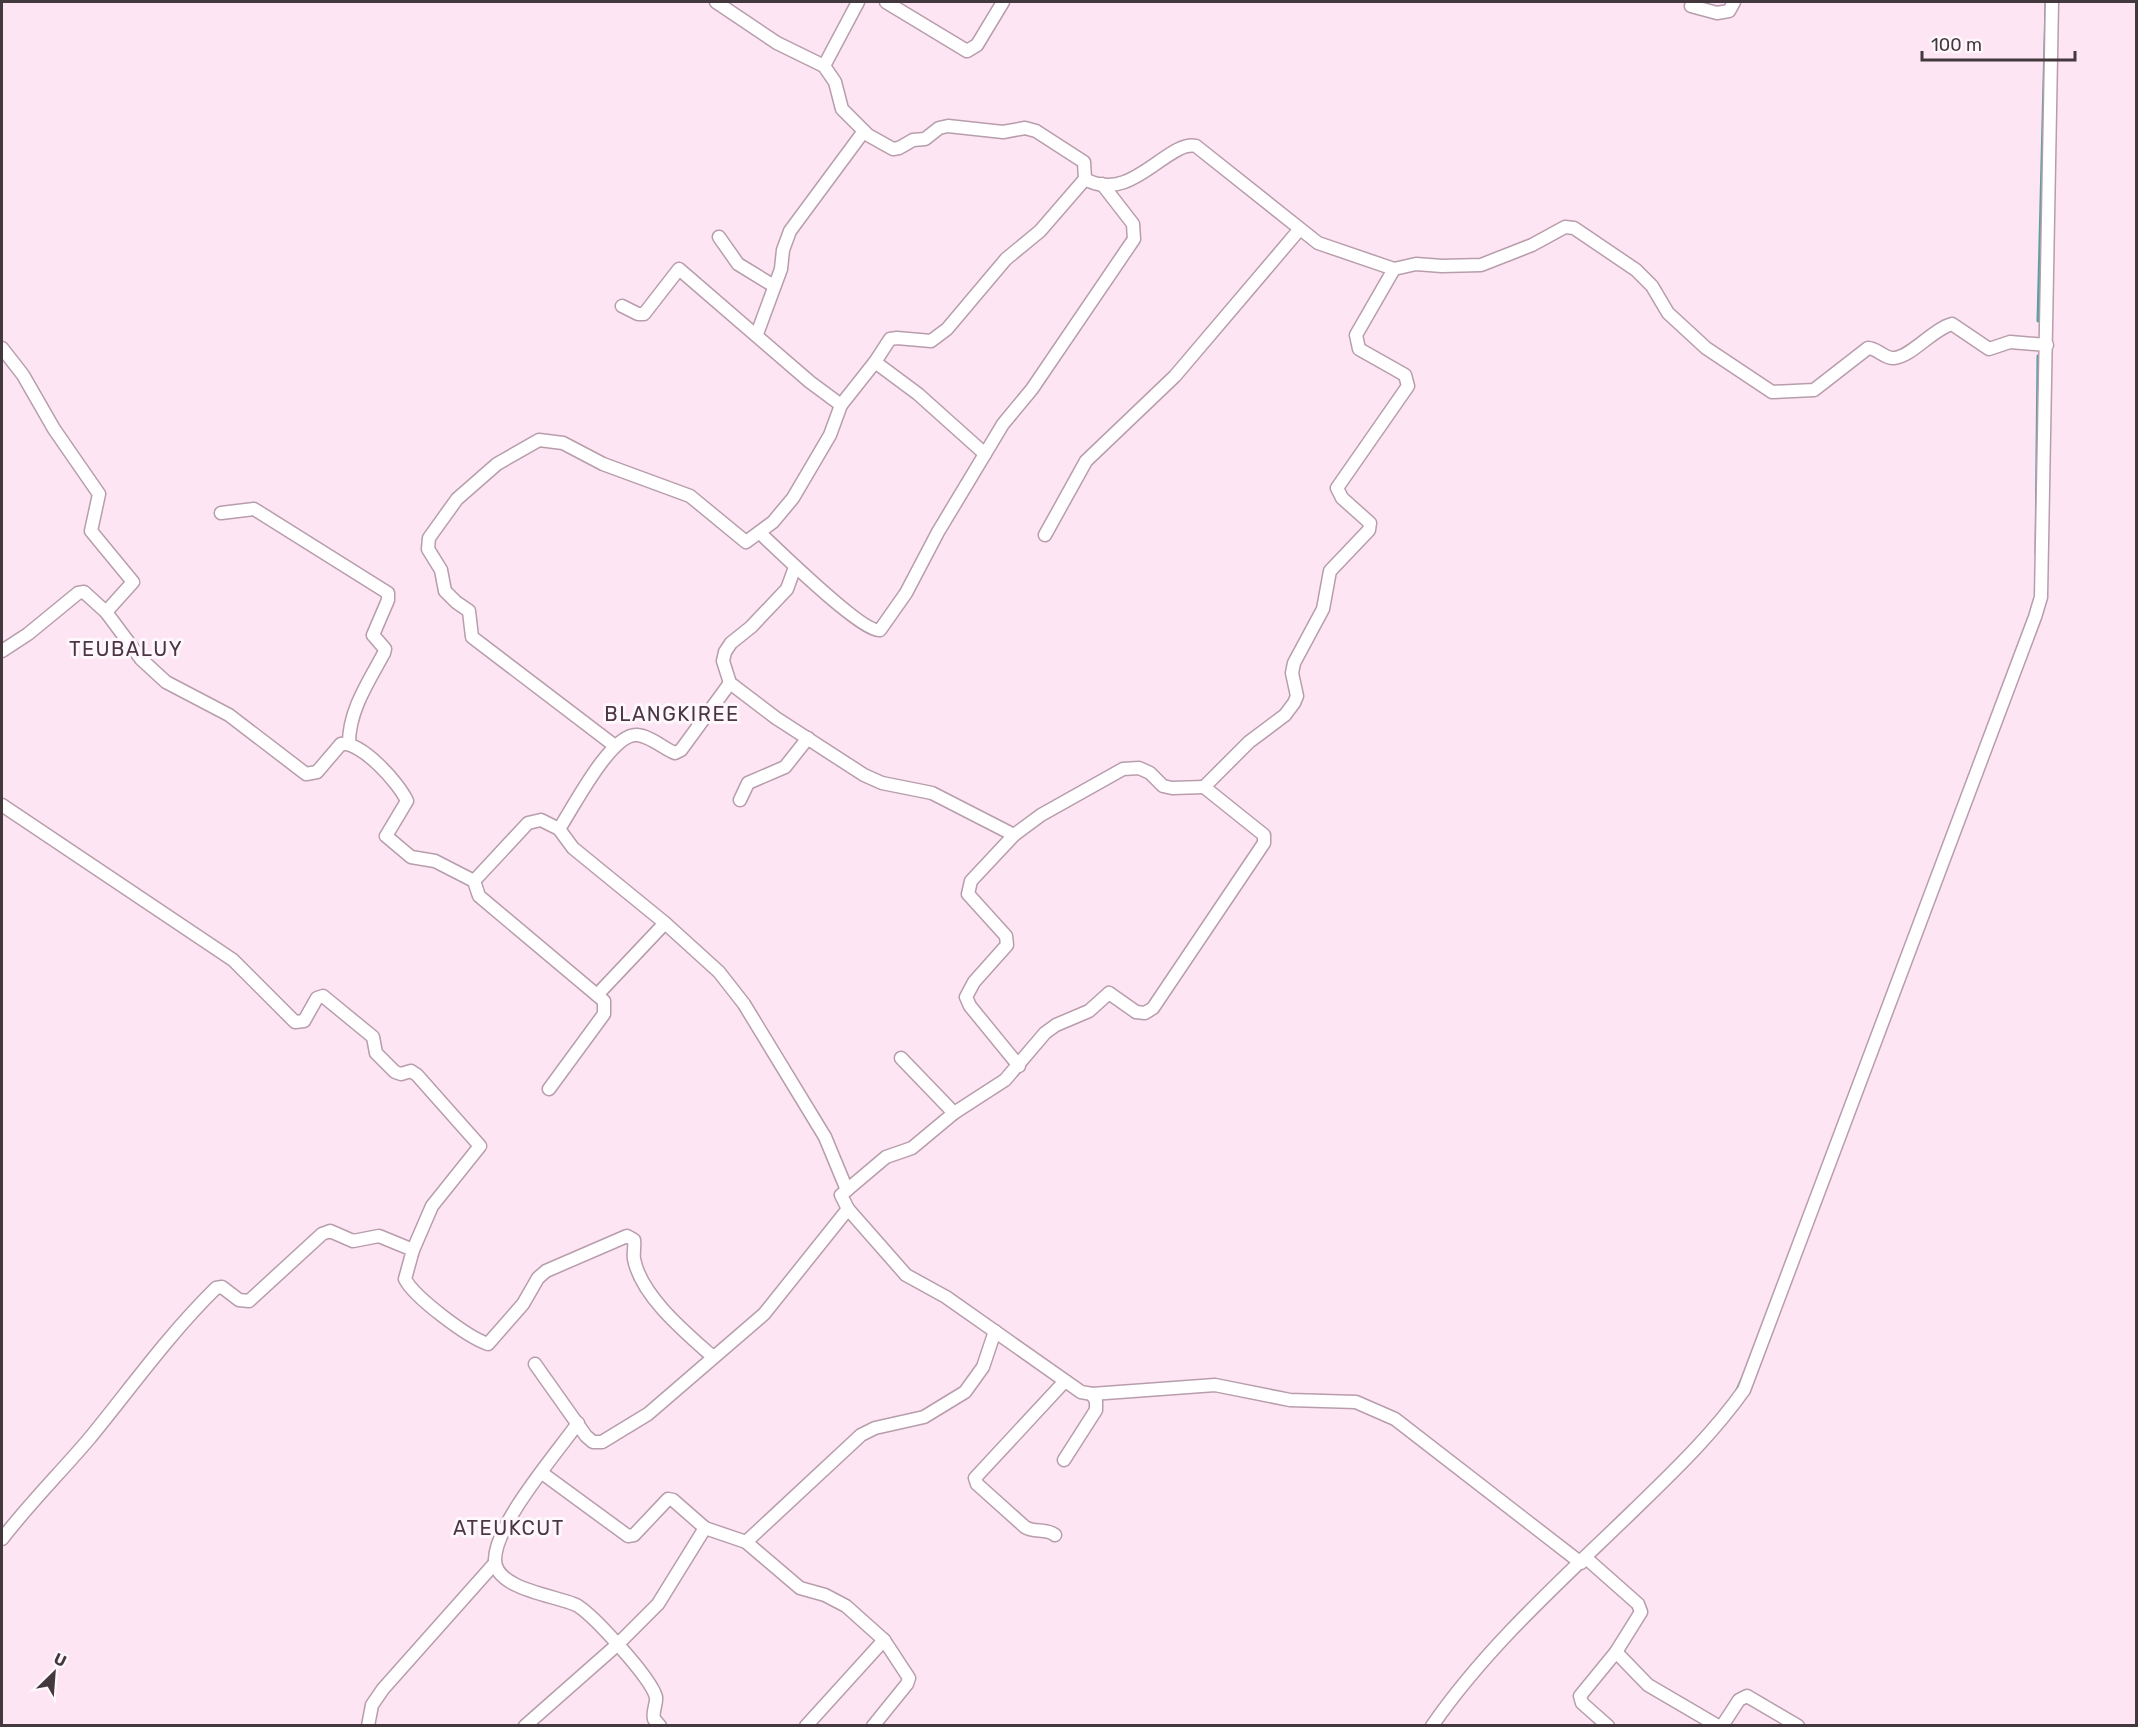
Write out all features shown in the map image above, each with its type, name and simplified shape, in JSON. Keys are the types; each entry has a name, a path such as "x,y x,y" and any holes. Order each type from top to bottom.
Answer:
{"street":[{"path":"615,746 472,637 469,611 445,591 441,570 428,549 429,538 457,499 497,464 539,440 563,443 603,464 690,496 746,542 760,534 793,498 830,435 841,405 890,339 931,341 947,328 1006,260 1040,231 1085,179 1082,159 1036,131 1025,128 1004,132 948,126 939,128 925,140 913,140 896,149 864,131 842,110 835,82 824,66 777,43 716,2"},
{"path":"824,66 858,2"},
{"path":"886,2 967,51 976,45 1003,2"},
{"path":"1691,6 1717,14 1729,11 1734,2"},
{"path":"1432,1725 1496,1648 1684,1462 1725,1416 1744,1389 1978,774 2041,597 2052,2"},
{"path":"757,334 790,231 864,131"},
{"path":"1085,179 1102,184 1136,177 1181,148 1196,146 1299,230 1332,249 1394,269 1416,264 1481,265 1533,245 1565,227 1574,228 1636,270 1652,286 1668,313 1706,348 1756,383 1780,393 1814,390 1868,348 1890,357 1899,357 1940,329 1952,324 1989,349 2010,342 2047,345"},
{"path":"760,534 795,567 869,628 880,630 906,593 938,532 1003,424 1032,389 1134,239 1133,224 1102,184"},
{"path":"1045,535 1086,461 1175,376 1299,230"},
{"path":"719,237 738,264 774,286"},
{"path":"622,306 644,314 679,269 810,382 841,405"},
{"path":"1204,787 1249,742 1285,715 1294,703 1297,696 1292,673 1294,663 1307,634 1323,609 1330,571 1369,530 1370,523 1342,498 1337,488 1408,386 1405,375 1359,349 1355,342 1356,335 1394,269"},
{"path":"2,348 23,375 54,429 99,494 90,531 133,582 106,612"},
{"path":"875,362 918,394 985,454"},
{"path":"221,513 254,509 267,515 388,593 388,600 373,635 385,649 384,653 357,704 349,731 349,743"},
{"path":"795,567 787,589 731,643 725,652 723,661 730,683 776,718 864,775 882,783 932,793 1014,835"},
{"path":"2,651 28,634 78,593 84,592 106,612 141,658 166,682 229,714 298,771 314,774 339,746 349,743 372,758 406,797 406,804 386,832 387,838 411,857 435,861 474,881 479,896 604,1001 604,1014 549,1089"},
{"path":"559,830 604,758 621,740 634,735 675,753 681,750 730,683"},
{"path":"740,800 747,783 785,767 808,738"},
{"path":"1019,1066 970,1006 966,997 974,982 1007,945 1006,936 968,894 970,881 1014,835 1041,815 1131,767 1150,773 1163,786 1204,787 1264,836 1265,840 1174,976 1165,994 1145,1013 1136,1012 1109,993 1089,1011 1056,1024 1045,1033 1019,1066 1005,1080 954,1113 912,1148 886,1157 841,1195 848,1209 906,1275 946,1297 1081,1392 1092,1394 1215,1385 1290,1400 1356,1402 1395,1419 1638,1604 1641,1612 1616,1652 1580,1696 1582,1703 1608,1725"},
{"path":"2,805 232,960 295,1022 304,1021 317,998 323,996 373,1037 376,1053 395,1072 401,1074 411,1071 417,1075 480,1146 478,1153 437,1199 412,1250 405,1279 411,1290 460,1328 488,1344 524,1304 538,1278 546,1271 627,1236 634,1240 634,1258 638,1268 670,1320 712,1357"},
{"path":"474,881 528,823 541,820 559,830 573,848 665,923 719,972 744,1004 825,1137 847,1190"},
{"path":"597,995 665,923"},
{"path":"902,1058 954,1113"},
{"path":"535,1364 593,1442 602,1442 648,1414 764,1314 848,1209"},
{"path":"2,1539 28,1505 68,1464 186,1320 216,1288 222,1287 239,1300 249,1301 322,1234 330,1231 353,1241 379,1236 412,1250"},
{"path":"746,1542 861,1435 874,1428 924,1417 965,1392 983,1367 994,1331"},
{"path":"1055,1535 1051,1532 1030,1530 1025,1527 977,1484 975,1478 1065,1381"},
{"path":"1064,1460 1096,1410 1096,1401 1092,1394"},
{"path":"368,1725 372,1705 383,1689 495,1563 505,1526 578,1423"},
{"path":"542,1473 628,1536 634,1535 668,1499 673,1500 705,1528 746,1542 800,1588 825,1595 846,1606 884,1640 909,1678 907,1684 873,1725"},
{"path":"525,1725 618,1644 658,1604 705,1528"},
{"path":"495,1563 498,1570 513,1583 550,1599 577,1605 618,1644 656,1697 654,1719 660,1725"},
{"path":"806,1725 884,1640"},
{"path":"1616,1652 1648,1685 1720,1725 1739,1700 1747,1696 1798,1725"}],"waterway":[{"path":"2038,321 2046,2"},
{"path":"2036,553 2038,356"},
{"path":"1736,1392 1742,1379"},
{"path":"1432,1717 1455,1686"}],"district":[{"name":"TEUBALUY","path":"126,649"},
{"name":"BLANGKIREE","path":"672,714"},
{"name":"ATEUKCUT","path":"509,1528"}]}
